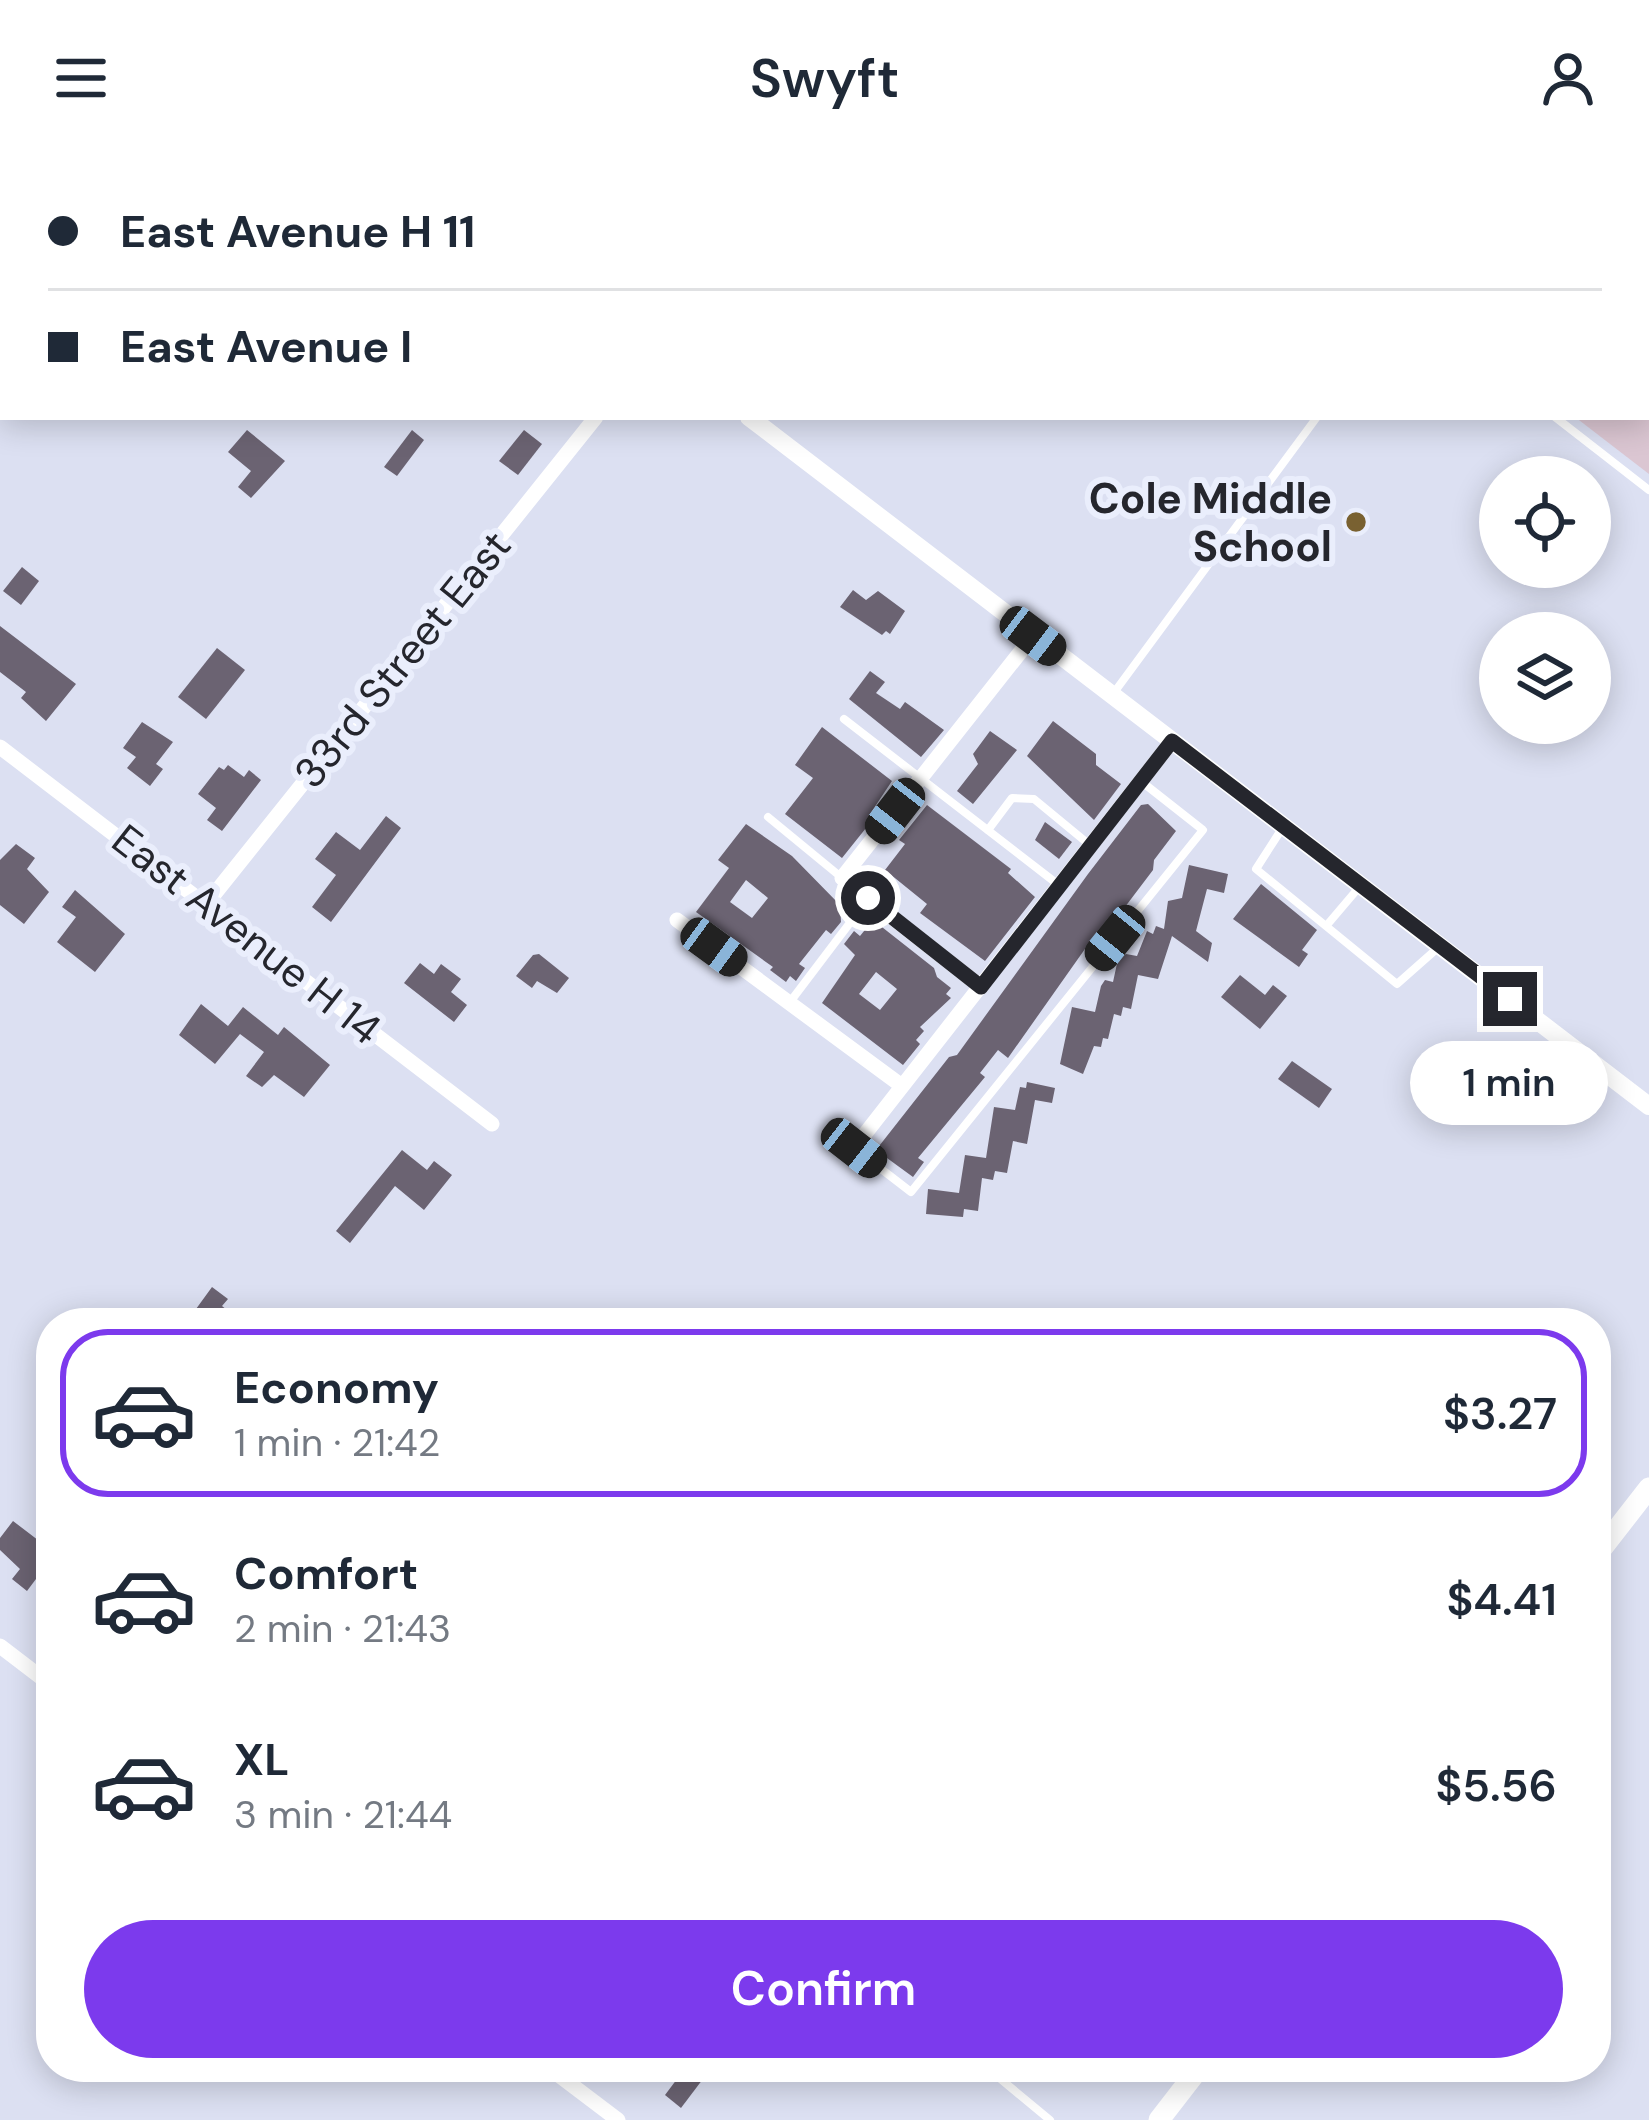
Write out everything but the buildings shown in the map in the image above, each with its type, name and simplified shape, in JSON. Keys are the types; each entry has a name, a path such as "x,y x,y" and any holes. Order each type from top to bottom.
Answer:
{"main road":[{"path":"1611,1537 1649,1488"},
{"path":"1159,2120 1188,2082"}],"street":[{"name":"33rd Street East","path":"208,902 594,420"},
{"path":"752,420 1649,1106"},
{"path":"981,987 842,878 1033,636"},
{"path":"854,1148 1172,741"},
{"name":"East Avenue H 14","path":"0,747 492,1124"},
{"path":"677,920 902,1086"},
{"path":"0,1646 36,1674"},
{"path":"568,2082 618,2120"}],"lane":[{"path":"1112,695 1315,420"},
{"path":"1560,420 1649,490"},
{"path":"844,719 1060,886"},
{"path":"854,1148 911,1192 1203,830 1141,781"},
{"path":"988,830 1012,799 1034,799 1091,846"},
{"path":"768,817 842,878"},
{"path":"1284,826 1256,869 1397,984 1441,945"},
{"path":"1327,925 1361,885"},
{"path":"789,1003 868,898"},
{"path":"1004,2082 1050,2120"}],"shaded area":[{"path":"1579,420 1649,420 1649,474"}],"place":[{"name":"Cole Middle School","path":"1356,522"}],"route":[{"path":"868,898 981,987 1172,741 1510,999"}]}
